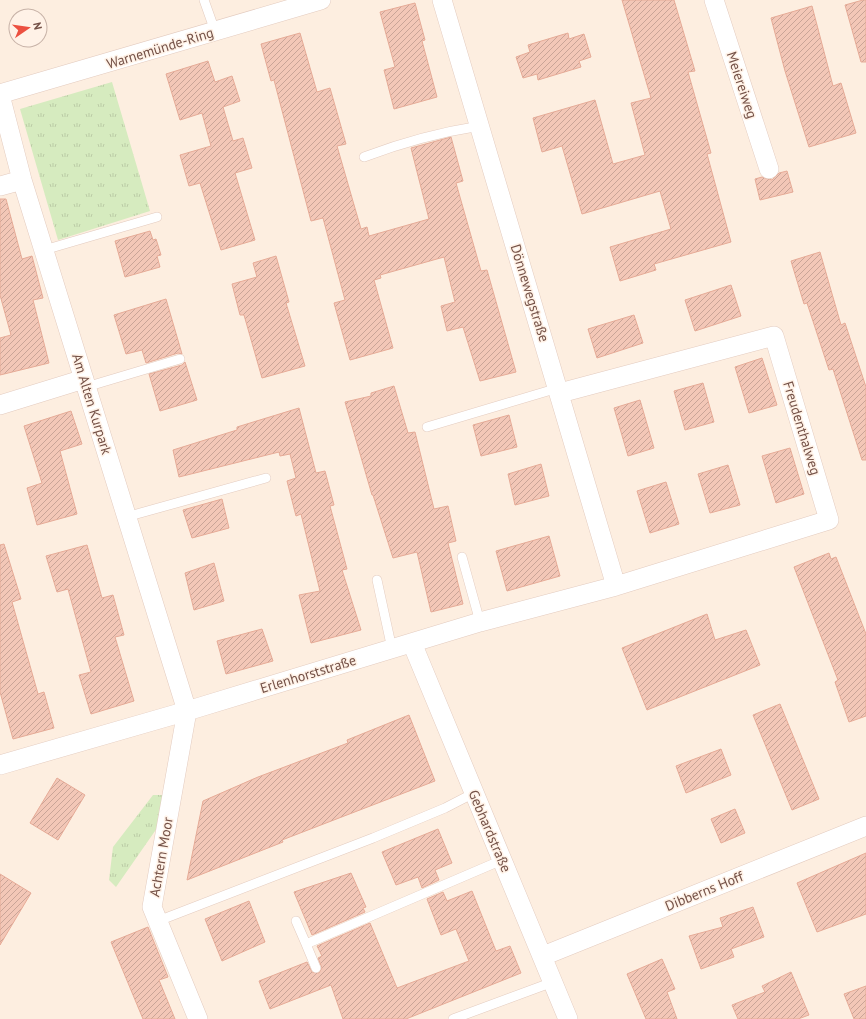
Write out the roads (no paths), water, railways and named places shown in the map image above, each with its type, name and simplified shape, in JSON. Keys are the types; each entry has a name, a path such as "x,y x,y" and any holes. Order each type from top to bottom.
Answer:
{"street":[{"name":"Warnemünde-Ring","path":"0,95 321,0"},
{"name":"Dönnewegstraße","path":"442,0 616,586"},
{"name":"Meiereiweg","path":"714,0 770,169"},
{"name":"Am Alten Kurpark","path":"0,95 22,180 187,711"},
{"path":"0,186 22,180"},
{"name":"Freudenthalweg","path":"559,391 774,336 829,520 616,586"},
{"path":"0,405 85,383"},
{"name":"Erlenhorststraße","path":"0,765 187,711 480,622 616,586"},
{"name":"Gebhardstraße","path":"412,643 568,1019"},
{"name":"Achtern Moor","path":"187,711 152,907 198,1019"},
{"name":"Dibberns Hoff","path":"543,956 866,826"}],"lane":[{"path":"204,0 215,31"},
{"path":"364,157 444,132 480,126"},
{"path":"44,250 157,217"},
{"path":"85,383 180,358"},
{"path":"427,427 559,391"},
{"path":"126,516 266,478"},
{"path":"462,557 480,622"},
{"path":"377,580 392,649"},
{"path":"158,921 373,838 445,808 474,793"},
{"path":"306,944 502,860"},
{"path":"296,921 316,968"},
{"path":"453,1019 553,982"}]}
